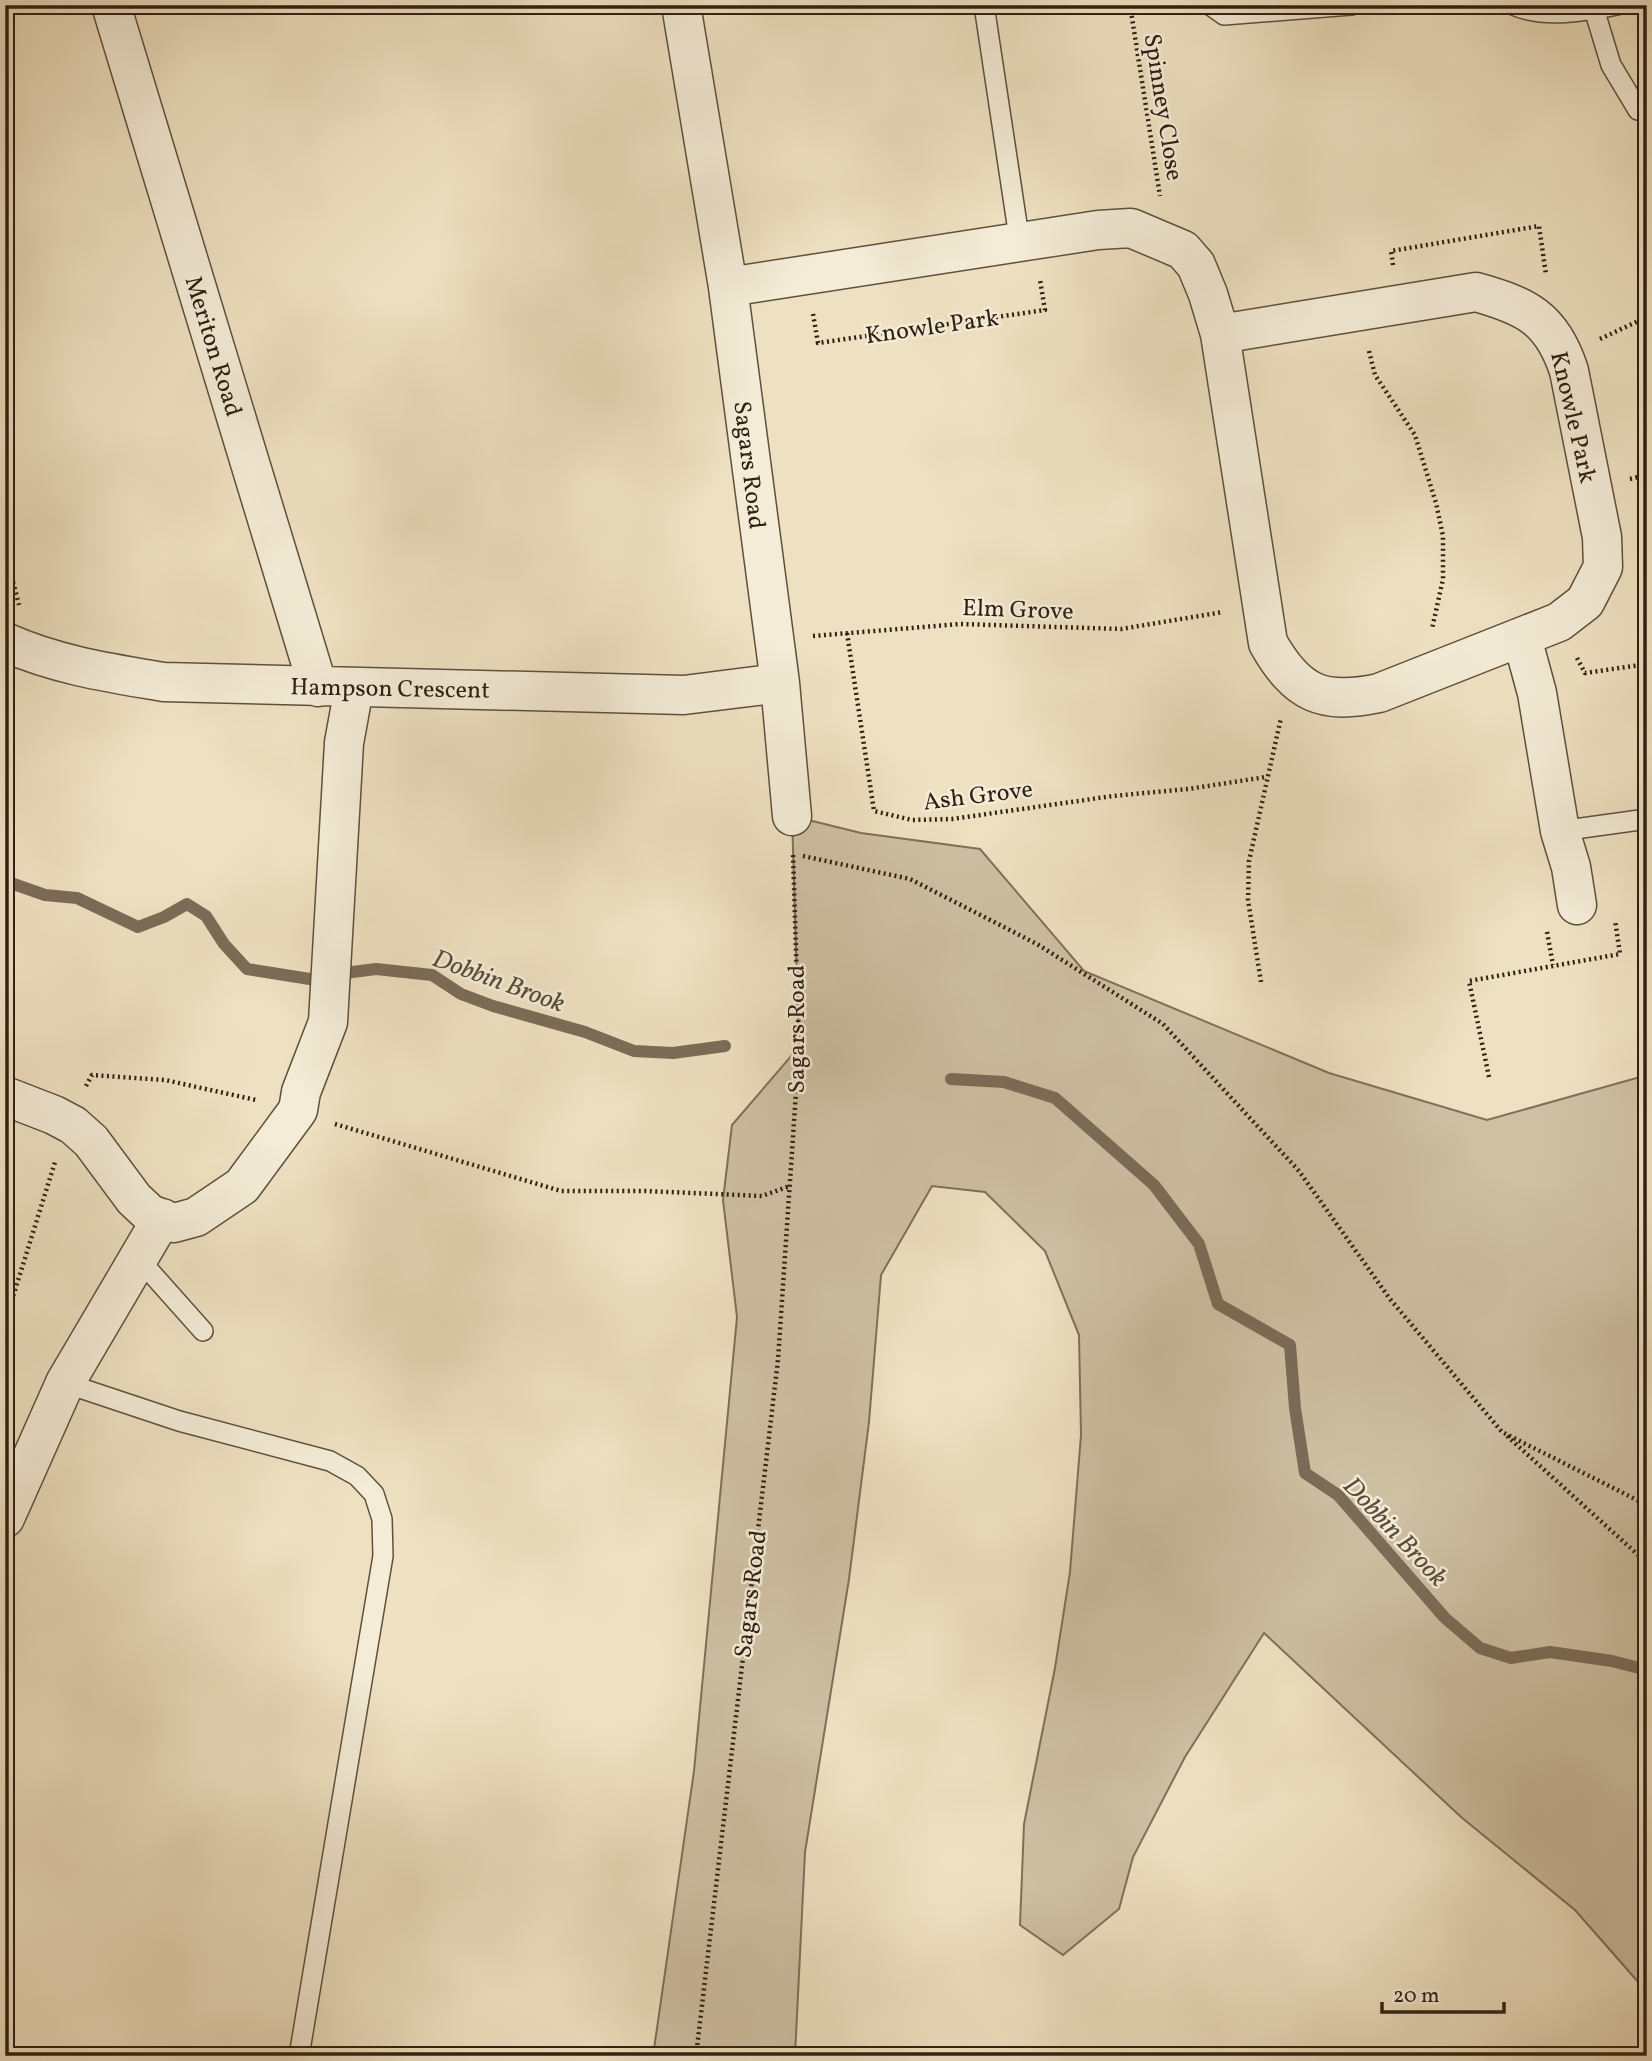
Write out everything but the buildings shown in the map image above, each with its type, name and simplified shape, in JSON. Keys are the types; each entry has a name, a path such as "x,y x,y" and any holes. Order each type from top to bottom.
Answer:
{"street":[{"name":"Meriton Road","path":"111,5 336,688"},
{"name":"Sagars Road","path":"681,5 728,287 779,683 792,816"},
{"name":"Knowle Park","path":"728,287 1098,230 1131,228 1183,250 1196,265 1208,294 1220,334 1268,643 1281,666 1300,685 1331,698 1354,698 1379,693 1559,622 1585,602 1603,567 1602,537 1563,352 1549,329 1538,319 1521,307 1476,292 1220,334"},
{"path":"1522,638 1537,693 1560,831 1571,867 1577,905"},
{"name":"Hampson Crescent","path":"5,642 31,654 95,671 164,682 684,695 779,683"},
{"path":"5,1096 68,1122 91,1141 134,1199 150,1214 174,1223 196,1217 242,1186 300,1101 328,1022 344,743 336,688"},
{"path":"9,1498 65,1383 162,1218"}],"lane":[{"path":"984,5 1027,242"},
{"path":"1210,5 1224,15 1351,5"},
{"path":"1513,5 1530,12 1594,9 1617,5"},
{"path":"1594,9 1611,65 1638,110 1647,112"},
{"path":"1560,831 1647,819"},
{"path":"138,1258 204,1331"},
{"path":"65,1383 179,1421 330,1461 358,1476 374,1494 382,1519 383,1556 299,2056"}],"path":[{"name":"Spinney Close","path":"1129,5 1161,201"},
{"name":"Knowle Park","path":"807,276 818,343 1045,310 1027,242"},
{"path":"1360,310 1375,375 1415,435 1443,536 1443,579 1431,632 1427,675"},
{"path":"1563,352 1613,335 1647,317"},
{"name":"Elm Grove","path":"772,638 960,624 1121,629 1262,608"},
{"path":"1559,622 1584,673 1647,664"},
{"name":"Ash Grove","path":"847,634 874,811 912,820 951,819 1266,777"},
{"path":"1261,982 1248,900 1249,861 1282,716 1300,685"},
{"name":"Sagars Road","path":"695,2056 776,1373 799,1047 793,853 910,878 1037,944 1163,1024 1299,1171 1390,1299 1502,1432"},
{"path":"1489,1077 1469,981 1620,954 1615,917"},
{"path":"5,1322 68,1122 92,1075 165,1080 300,1101 351,1130 561,1191 646,1191 762,1196 790,1186"},
{"path":"1502,1432 1647,1505"},
{"path":"1502,1432 1647,1563"}],"shaded area":[{"path":"792,816 861,833 980,849 1084,971 1329,1073 1487,1120 1647,1075 1647,1992 1575,1910 1461,1817 1264,1633 1185,1757 1133,1857 1119,1909 1063,1955 1020,1925 1024,1824 1055,1668 1070,1572 1081,1435 1079,1335 1045,1251 985,1192 932,1186 881,1275 869,1422 849,1579 805,1852 795,2056 653,2056 694,1771 737,1317 723,1200 732,1125 799,1047"}],"waterway":[{"name":"Dobbin Brook","path":"5,881 45,895 77,898 138,927 187,904 206,916 224,944 247,969 316,980 337,974 376,969 432,975 461,994 585,1032 634,1051 673,1053 725,1046"},
{"name":"Dobbin Brook","path":"951,1079 1004,1082 1055,1098 1154,1185 1199,1244 1218,1304 1290,1345 1295,1408 1305,1473 1338,1495 1445,1618 1480,1648 1511,1658 1550,1652 1612,1661 1647,1670"}]}
